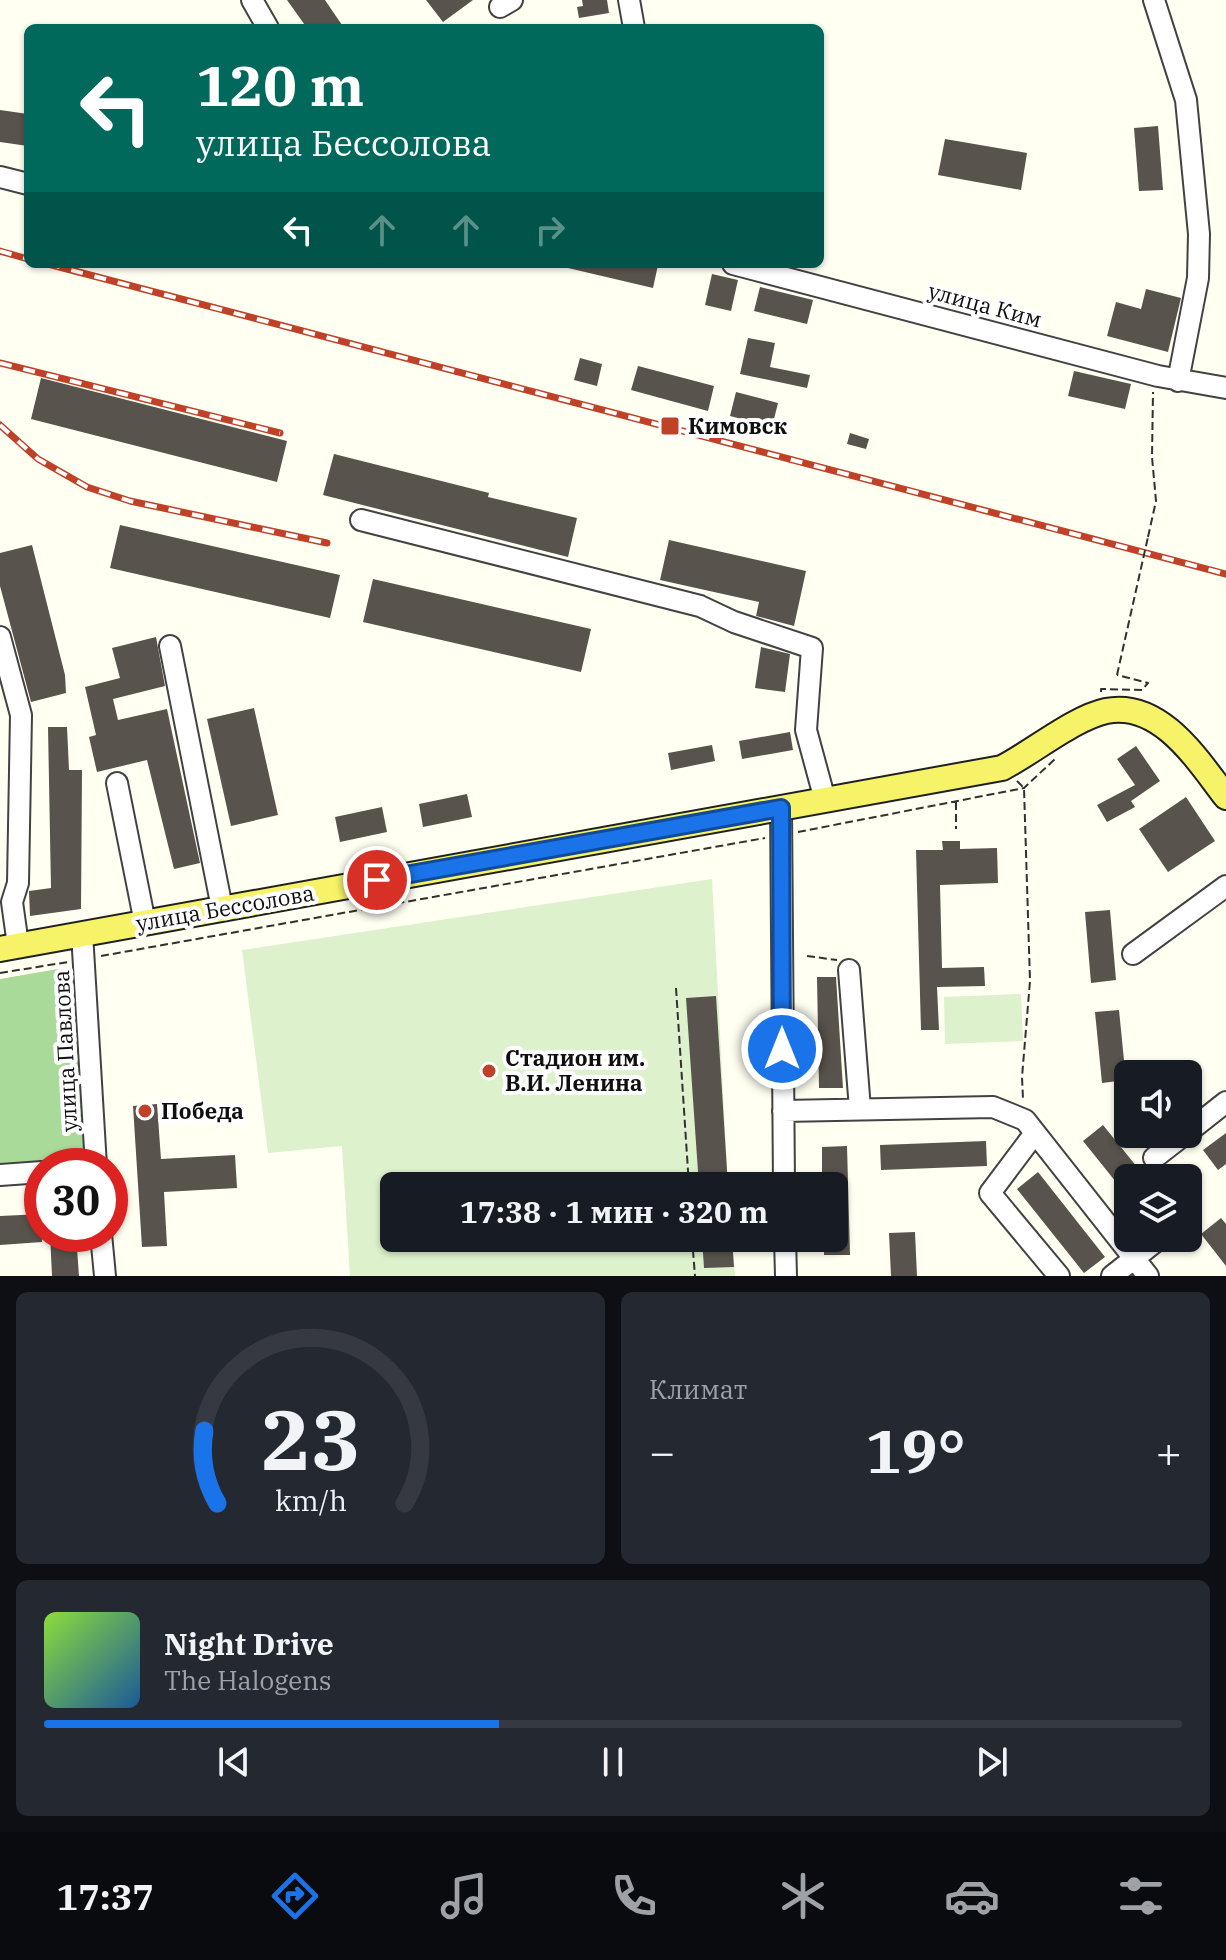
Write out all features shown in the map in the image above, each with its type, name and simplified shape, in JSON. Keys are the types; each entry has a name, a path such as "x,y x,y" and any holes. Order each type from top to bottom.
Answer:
{"main road":[{"name":"улица Бессолова","path":"9,947 1002,768 1105,711 1130,710 1146,714 1186,746 1226,797"}],"street":[{"path":"252,0 266,24"},
{"path":"629,0 633,24"},
{"path":"1154,0 1157,18 1186,100 1199,234 1198,278 1168,378"},
{"path":"0,177 24,183"},
{"name":"улица Ким","path":"748,268 1168,378 1226,388"},
{"path":"361,520 700,606 734,622 812,648 806,730 825,800"},
{"path":"0,637 21,715 18,883 12,902 9,947"},
{"path":"170,646 222,908"},
{"path":"117,783 145,923"},
{"path":"781,808 784,1172"},
{"path":"1133,954 1225,890"},
{"name":"улица Павлова","path":"82,933 95,1148"},
{"path":"849,970 860,1109"},
{"path":"1202,1121 1226,1102"},
{"path":"783,1111 993,1107 1030,1126 1148,1276"},
{"path":"1030,1126 990,1193 1059,1276"},
{"path":"1154,1158 1167,1148"},
{"path":"0,1175 24,1173"},
{"path":"103,1252 105,1276"},
{"path":"785,1252 786,1276"},
{"path":"1112,1276 1142,1252"}],"path":[{"path":"1140,680 1117,675 1156,501 1151,398 1168,378"},
{"path":"0,973 782,835 1024,788 1064,750"},
{"path":"1002,768 1024,788 1030,981 1022,1077 1030,1126"},
{"path":"956,800 956,829"},
{"path":"807,956 829,956 849,970"},
{"path":"676,988 688,1172"},
{"path":"693,1252 695,1276"}],"green space":[{"name":"Стадион им. В.И. Ленина","path":"712,879 727,1172 380,1172 380,1252 733,1252 735,1276 350,1276 342,1146 268,1153 242,950"},
{"path":"58,969 73,977 79,1014 88,1148 24,1148 24,1163 0,1164 0,979"},
{"path":"1021,994 1023,1041 945,1044 944,997"}],"building":[{"path":"287,0 325,0 341,24 304,24"},
{"path":"426,0 473,0 443,22"},
{"path":"582,0 607,0 609,13 579,18 577,7 583,6"},
{"path":"0,110 24,113 24,145 0,142"},
{"path":"1158,126 1163,190 1139,191 1134,128"},
{"path":"945,139 1027,153 1021,190 938,175"},
{"path":"568,268 657,268 653,288"},
{"path":"712,274 738,280 731,311 705,305"},
{"path":"760,287 813,300 807,324 754,311"},
{"path":"1146,289 1181,298 1168,352 1107,336 1116,302 1141,309"},
{"path":"748,338 775,343 770,367 810,375 807,388 740,374"},
{"path":"580,358 602,364 597,386 574,380"},
{"name":"Кимовск","path":"638,366 714,386 708,411 631,390"},
{"path":"1074,371 1131,384 1125,409 1068,396"},
{"path":"41,378 287,441 277,482 31,419"},
{"path":"736,392 778,403 772,427 730,416"},
{"path":"850,433 869,439 866,449 847,444"},
{"path":"334,454 577,518 568,557 323,495"},
{"path":"120,525 340,575 330,618 110,568"},
{"path":"669,540 806,571 794,626 756,616 759,602 660,580"},
{"path":"32,545 65,675 66,693 31,702 0,586 0,553"},
{"path":"373,579 591,629 581,672 363,622"},
{"path":"156,637 165,686 113,699 118,720 167,709 200,863 174,869 147,760 97,772 89,737 96,735 85,687 120,678 112,648"},
{"path":"761,647 790,654 785,692 755,688"},
{"path":"254,708 278,815 231,826 207,719"},
{"path":"48,727 67,727 69,770 82,770 81,909 30,916 29,891 51,888"},
{"path":"790,732 793,750 742,759 739,741"},
{"path":"712,745 715,761 671,770 668,753"},
{"path":"1136,746 1160,781 1131,801 1135,807 1107,822 1097,805 1135,785 1117,759"},
{"path":"467,794 472,817 423,827 419,804"},
{"path":"1186,797 1215,841 1168,872 1139,829"},
{"path":"382,807 387,832 340,842 335,817"},
{"path":"942,841 960,841 960,849 997,848 998,883 940,885 942,968 984,967 985,986 937,987 939,1030 921,1030 916,850 943,850"},
{"path":"1110,910 1116,980 1091,983 1085,912"},
{"path":"817,977 836,977 843,1088 819,1088"},
{"path":"716,996 727,1172 698,1172 686,998"},
{"path":"1119,1010 1124,1060 1114,1060 1114,1082 1102,1083 1095,1012"},
{"path":"157,1104 161,1159 235,1155 237,1188 164,1192 167,1246 142,1247 133,1106"},
{"path":"1103,1125 1114,1139 1114,1148 1122,1148 1135,1164 1114,1164 1114,1180 1083,1141"},
{"path":"1226,1133 1226,1164 1218,1170 1203,1150"},
{"path":"986,1141 987,1166 881,1170 880,1145"},
{"path":"847,1146 848,1172 822,1172 822,1147"},
{"path":"1038,1172 1105,1257 1084,1273 1017,1189"},
{"path":"848,1182 850,1255 824,1255 824,1252 848,1252"},
{"path":"24,1215 24,1243 0,1245 0,1216"},
{"path":"1221,1218 1226,1224 1226,1266 1202,1235"},
{"path":"915,1232 917,1276 891,1276 889,1233"},
{"path":"51,1252 77,1252 79,1276 52,1276"},
{"path":"703,1252 733,1252 734,1267 704,1268"}],"railway":[{"path":"0,251 24,258"},
{"path":"63,268 1226,574"},
{"path":"0,363 280,433"},
{"path":"0,425 38,459 87,487 130,501 327,543"}],"place":[{"name":"Кимовск","path":"670,426"},
{"name":"Стадион им. В.И. Ленина","path":"489,1071"},
{"name":"Победа","path":"145,1111"}],"route":[{"path":"377,880 781,808 782,1049"}]}
